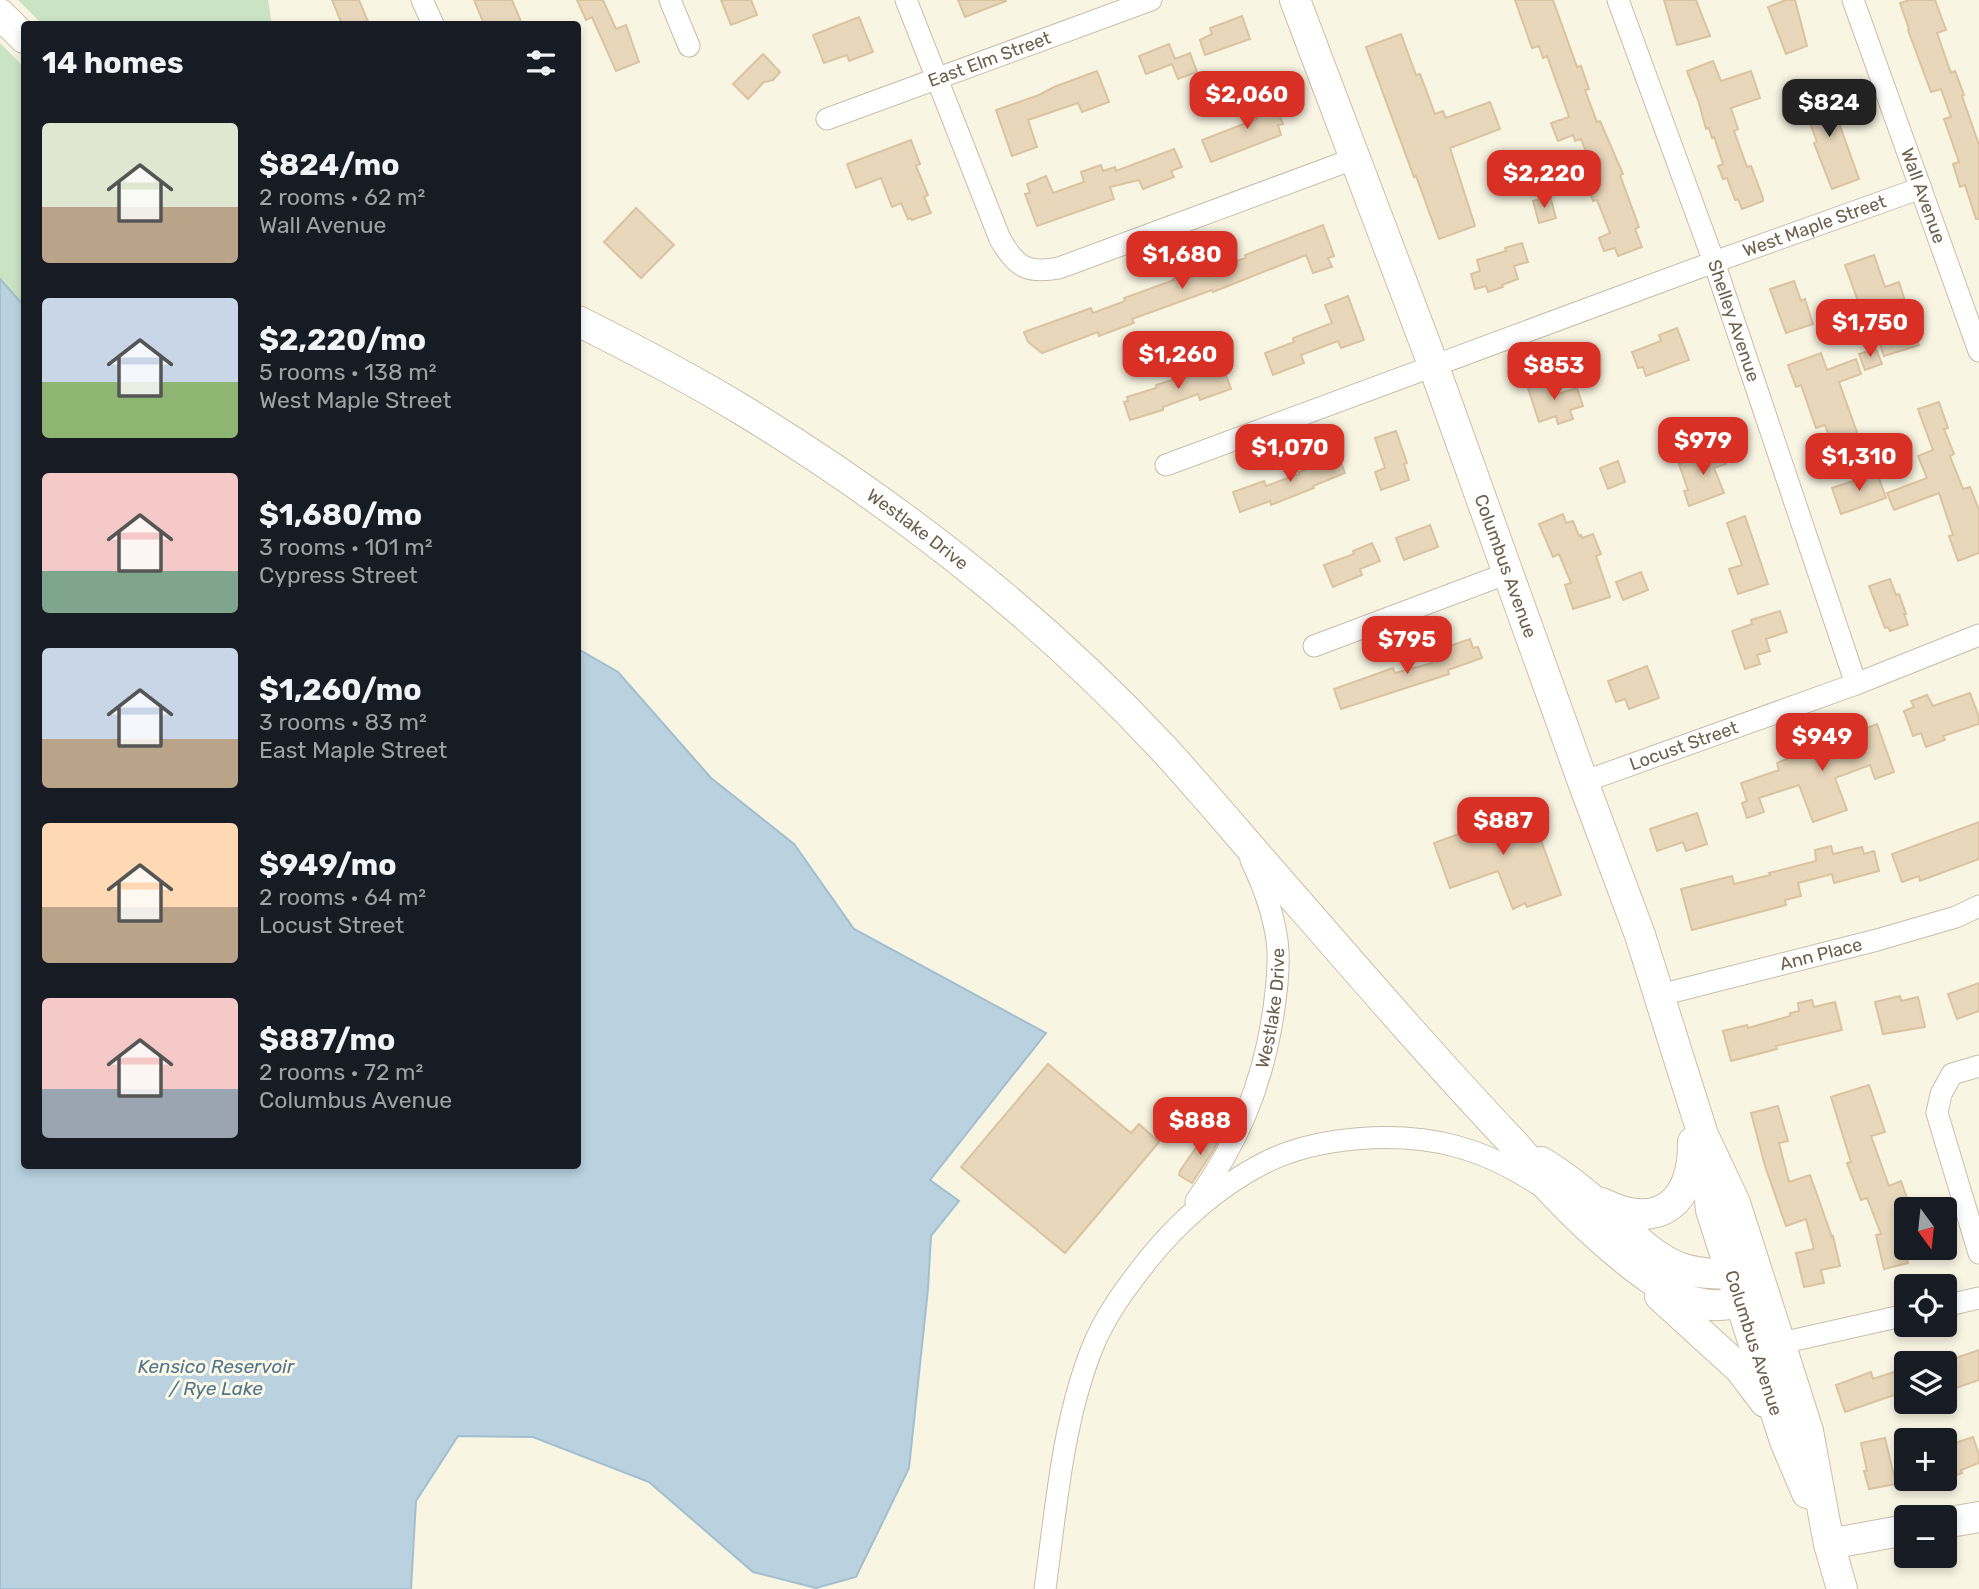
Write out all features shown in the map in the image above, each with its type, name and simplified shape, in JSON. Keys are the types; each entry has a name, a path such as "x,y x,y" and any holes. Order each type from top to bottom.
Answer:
{"street":[{"path":"422,0 432,21"},
{"path":"670,0 689,46"},
{"path":"906,0 1000,239 1019,265 1030,270 1059,268 1356,159"},
{"name":"East Elm Street","path":"827,119 1151,0"},
{"name":"Columbus Avenue","path":"1296,0 1434,367 1640,935 1703,1135 1735,1203 1748,1285 1768,1346 1808,1431 1829,1544 1842,1589"},
{"name":"Shelley Avenue","path":"1618,0 1714,262 1856,684"},
{"name":"Wall Avenue","path":"1853,0 1979,351"},
{"path":"0,14 21,34"},
{"name":"West Maple Street","path":"1166,465 1921,188"},
{"name":"Westlake Drive","path":"581,323 684,376 794,442 846,477 960,562 1060,647 1161,746 1448,1074 1517,1147 1562,1175 1575,1199"},
{"path":"1314,646 1508,573"},
{"name":"Locust Street","path":"1583,782 1856,684 1979,635"},
{"name":"Westlake Drive","path":"1045,1589 1070,1423 1092,1349 1110,1312 1215,1174 1250,1106 1271,1031 1277,991 1278,952 1273,917 1262,883 1246,850 1210,801"},
{"name":"Ann Place","path":"1660,995 1877,940 1956,917 1979,906"},
{"path":"1979,1066 1952,1074 1941,1094 1937,1113 1979,1253"},
{"path":"1575,1199 1636,1215 1652,1214 1677,1198 1686,1185 1691,1169 1692,1099"},
{"name":"Westlake Drive","path":"1161,1244 1191,1214 1226,1186 1264,1163 1305,1147 1342,1141 1415,1139 1454,1146 1489,1157 1546,1189 1575,1199"},
{"path":"1575,1199 1605,1242 1740,1369 1772,1412 1785,1441"},
{"path":"1575,1199 1679,1267 1748,1285"},
{"path":"1605,1242 1672,1294 1690,1302 1708,1306 1748,1285"},
{"path":"1957,1303 1979,1298"},
{"path":"1768,1346 1894,1318"},
{"name":"Columbus Avenue","path":"1768,1346 1785,1441 1829,1544"},
{"path":"1957,1521 1979,1517"},
{"path":"1829,1544 1894,1532"},
{"path":"1048,1567 1054,1589"}],"green space":[{"path":"18,0 268,0 272,21 39,21"},
{"path":"0,43 21,64 21,303 0,279"}],"water":[{"name":"Kensico Reservoir / Rye Lake","path":"0,279 21,303 21,1169 581,1169 581,651 618,672 711,778 794,844 854,929 1046,1033 930,1180 959,1201 931,1236 909,1468 856,1577 816,1588 753,1572 649,1482 533,1437 458,1436 416,1501 411,1589 0,1589"}],"building":[{"path":"332,0 359,0 368,21 341,21"},
{"path":"474,0 512,0 521,21 483,21"},
{"path":"577,0 603,0 616,29 626,25 639,62 616,71 592,17 586,20"},
{"path":"721,0 751,0 757,15 731,25"},
{"path":"958,0 1006,0 1006,1 965,17"},
{"path":"1515,0 1553,0 1577,67 1581,66 1589,89 1585,90 1597,122 1600,121 1623,174 1620,175 1639,227 1635,229 1642,247 1618,256 1615,248 1604,251 1599,238 1610,233 1597,200 1593,201 1587,185 1591,183 1587,172 1593,170 1581,139 1575,141 1573,135 1558,141 1551,123 1569,117 1547,56 1543,58 1539,46 1532,48"},
{"path":"1664,0 1696,0 1710,36 1677,45"},
{"path":"1786,0 1795,0 1807,46 1786,54 1768,7"},
{"path":"1910,0 1935,0 1946,30 1937,33 1951,73 1955,71 1964,95 1962,96 1979,145 1979,219 1976,219 1965,185 1960,187 1953,164 1959,162 1944,119 1951,117 1941,89 1931,92 1908,30 1900,3"},
{"path":"1242,16 1250,39 1205,55 1200,40 1212,34 1210,28"},
{"path":"859,17 873,52 849,61 847,55 824,63 813,35"},
{"path":"1401,34 1416,75 1420,74 1435,114 1443,111 1446,118 1490,102 1500,129 1450,148 1475,226 1439,239 1366,47"},
{"path":"1169,44 1175,59 1190,53 1197,72 1178,79 1172,64 1146,74 1139,56"},
{"path":"763,54 780,72 773,80 764,82 748,99 733,84"},
{"path":"1713,61 1721,81 1751,71 1760,98 1731,108 1738,129 1734,131 1747,167 1751,166 1763,198 1763,201 1742,209 1738,199 1735,200 1727,178 1723,179 1718,166 1723,164 1714,137 1712,138 1709,128 1706,129 1687,71"},
{"path":"1097,71 1109,102 1082,112 1078,103 1028,120 1037,147 1012,156 996,110"},
{"path":"1826,87 1859,179 1832,189 1800,96"},
{"path":"1270,94 1283,124 1278,125 1281,135 1211,162 1202,140 1257,119 1250,101"},
{"path":"911,140 920,164 916,166 928,195 924,197 931,213 912,220 908,219 901,203 892,207 881,178 856,188 847,164"},
{"path":"1174,149 1182,167 1171,171 1174,177 1143,189 1139,180 1110,187 1114,199 1037,226 1025,194 1030,193 1027,184 1046,176 1053,193 1084,182 1081,172 1101,165 1103,171 1115,167 1116,171"},
{"path":"1550,196 1556,218 1539,223 1533,201"},
{"path":"636,208 674,245 641,278 604,242"},
{"path":"1323,225 1334,256 1328,258 1332,267 1313,273 1306,255 1213,292 1212,290 1132,319 1134,323 1099,336 1098,332 1042,353 1028,342 1024,332 1091,308 1093,313 1205,267 1208,277 1238,266 1236,261 1246,258 1245,255"},
{"path":"1522,243 1528,262 1514,266 1518,279 1488,292 1486,286 1475,289 1471,274 1480,271 1477,260"},
{"path":"1874,255 1885,287 1899,282 1919,345 1884,356 1871,319 1827,334 1821,317 1859,304 1845,265"},
{"path":"1794,281 1801,301 1805,299 1813,324 1786,333 1770,289"},
{"path":"1348,296 1364,340 1341,348 1338,341 1301,355 1304,363 1273,375 1265,353 1294,342 1293,338 1332,323 1325,305"},
{"path":"1677,328 1689,360 1646,376 1643,367 1638,368 1632,352 1661,341 1659,335"},
{"path":"1876,349 1882,364 1865,370 1859,354"},
{"path":"1821,353 1827,370 1856,359 1861,374 1839,382 1859,438 1833,447 1825,425 1816,428 1801,385 1796,387 1788,365"},
{"path":"1206,362 1210,372 1223,367 1231,389 1200,400 1198,394 1163,407 1163,410 1130,420 1124,402 1128,401 1127,397 1192,374 1189,368"},
{"path":"1545,379 1551,396 1577,388 1583,406 1570,410 1573,419 1558,424 1556,416 1539,422 1527,385"},
{"path":"1939,402 1948,428 1944,429 1954,454 1950,456 1963,489 1970,487 1979,510 1979,553 1958,561 1949,536 1953,535 1939,493 1894,510 1887,493 1927,478 1918,456 1933,450 1918,409"},
{"path":"1396,431 1407,463 1404,464 1409,480 1381,490 1375,472 1385,468 1375,438"},
{"path":"1720,448 1726,464 1714,468 1724,493 1689,506 1684,491 1688,490 1679,464"},
{"path":"1337,453 1345,473 1271,505 1270,501 1240,512 1233,492 1264,481 1266,486 1299,474 1308,469 1307,464"},
{"path":"1618,461 1625,482 1608,489 1600,468"},
{"path":"1877,473 1886,498 1841,514 1832,488"},
{"path":"1563,514 1566,523 1573,521 1582,538 1593,534 1601,554 1596,556 1610,597 1573,609 1565,585 1571,583 1559,554 1553,557 1539,524"},
{"path":"1745,516 1768,584 1738,594 1729,569 1742,565 1727,523"},
{"path":"1430,525 1438,547 1404,560 1396,538"},
{"path":"1372,543 1380,561 1360,569 1362,575 1333,587 1324,565 1354,554 1353,551"},
{"path":"1641,572 1648,590 1623,600 1616,582"},
{"path":"1890,579 1896,595 1899,594 1908,625 1890,631 1888,627 1885,628 1869,586"},
{"path":"1780,611 1787,632 1766,639 1770,651 1757,655 1760,664 1745,669 1732,631 1752,624 1751,620"},
{"path":"1470,639 1473,648 1478,647 1482,658 1448,670 1449,674 1341,709 1334,689 1393,668 1395,673 1432,663 1431,659 1440,657 1438,650"},
{"path":"1647,666 1659,698 1629,709 1625,699 1616,702 1608,681"},
{"path":"1970,693 1979,724 1943,736 1945,740 1926,747 1921,733 1913,736 1904,711 1914,707 1911,701 1927,695 1933,706"},
{"path":"1877,724 1894,772 1875,779 1870,765 1835,778 1847,810 1813,822 1799,785 1759,798 1764,812 1747,818 1742,803 1747,801 1741,783 1779,770 1777,763 1789,757"},
{"path":"1538,805 1546,828 1538,832 1561,895 1527,907 1525,903 1513,909 1498,871 1450,888 1434,843"},
{"path":"1697,813 1707,844 1686,851 1683,842 1657,851 1650,829"},
{"path":"1979,822 1979,859 1920,881 1919,876 1902,882 1892,854"},
{"path":"1831,846 1833,854 1862,847 1864,854 1874,851 1879,871 1834,883 1832,874 1798,883 1801,896 1785,900 1786,905 1692,930 1681,889 1732,876 1734,884 1770,875 1769,873 1816,861 1815,850"},
{"path":"1979,983 1979,1011 1957,1019 1948,994"},
{"path":"1900,996 1901,1001 1918,997 1925,1027 1883,1034 1875,1002"},
{"path":"1812,1000 1814,1007 1835,1002 1842,1030 1776,1046 1777,1049 1731,1061 1723,1031 1747,1025 1748,1028 1790,1016 1790,1013 1799,1011 1798,1003"},
{"path":"1048,1064 1131,1133 1139,1124 1159,1142 1065,1253 961,1167"},
{"path":"1869,1085 1885,1132 1871,1136 1889,1186 1901,1181 1907,1197 1894,1197 1894,1260 1907,1260 1908,1263 1884,1269 1876,1235 1881,1234 1867,1198 1861,1200 1847,1163 1851,1162 1831,1097"},
{"path":"1778,1106 1788,1141 1779,1143 1789,1182 1810,1175 1833,1236 1840,1266 1821,1270 1824,1283 1804,1287 1796,1253 1814,1249 1806,1219 1786,1226 1765,1166 1751,1113"},
{"path":"1229,1119 1213,1151 1192,1183 1179,1175 1206,1133 1214,1139"},
{"path":"1979,1350 1979,1380 1957,1388 1957,1358"},
{"path":"1871,1372 1873,1379 1894,1372 1894,1395 1845,1412 1836,1385"},
{"path":"1973,1437 1979,1463 1961,1470 1962,1473 1957,1475 1957,1442"},
{"path":"1885,1438 1894,1484 1869,1489 1861,1443"}]}
